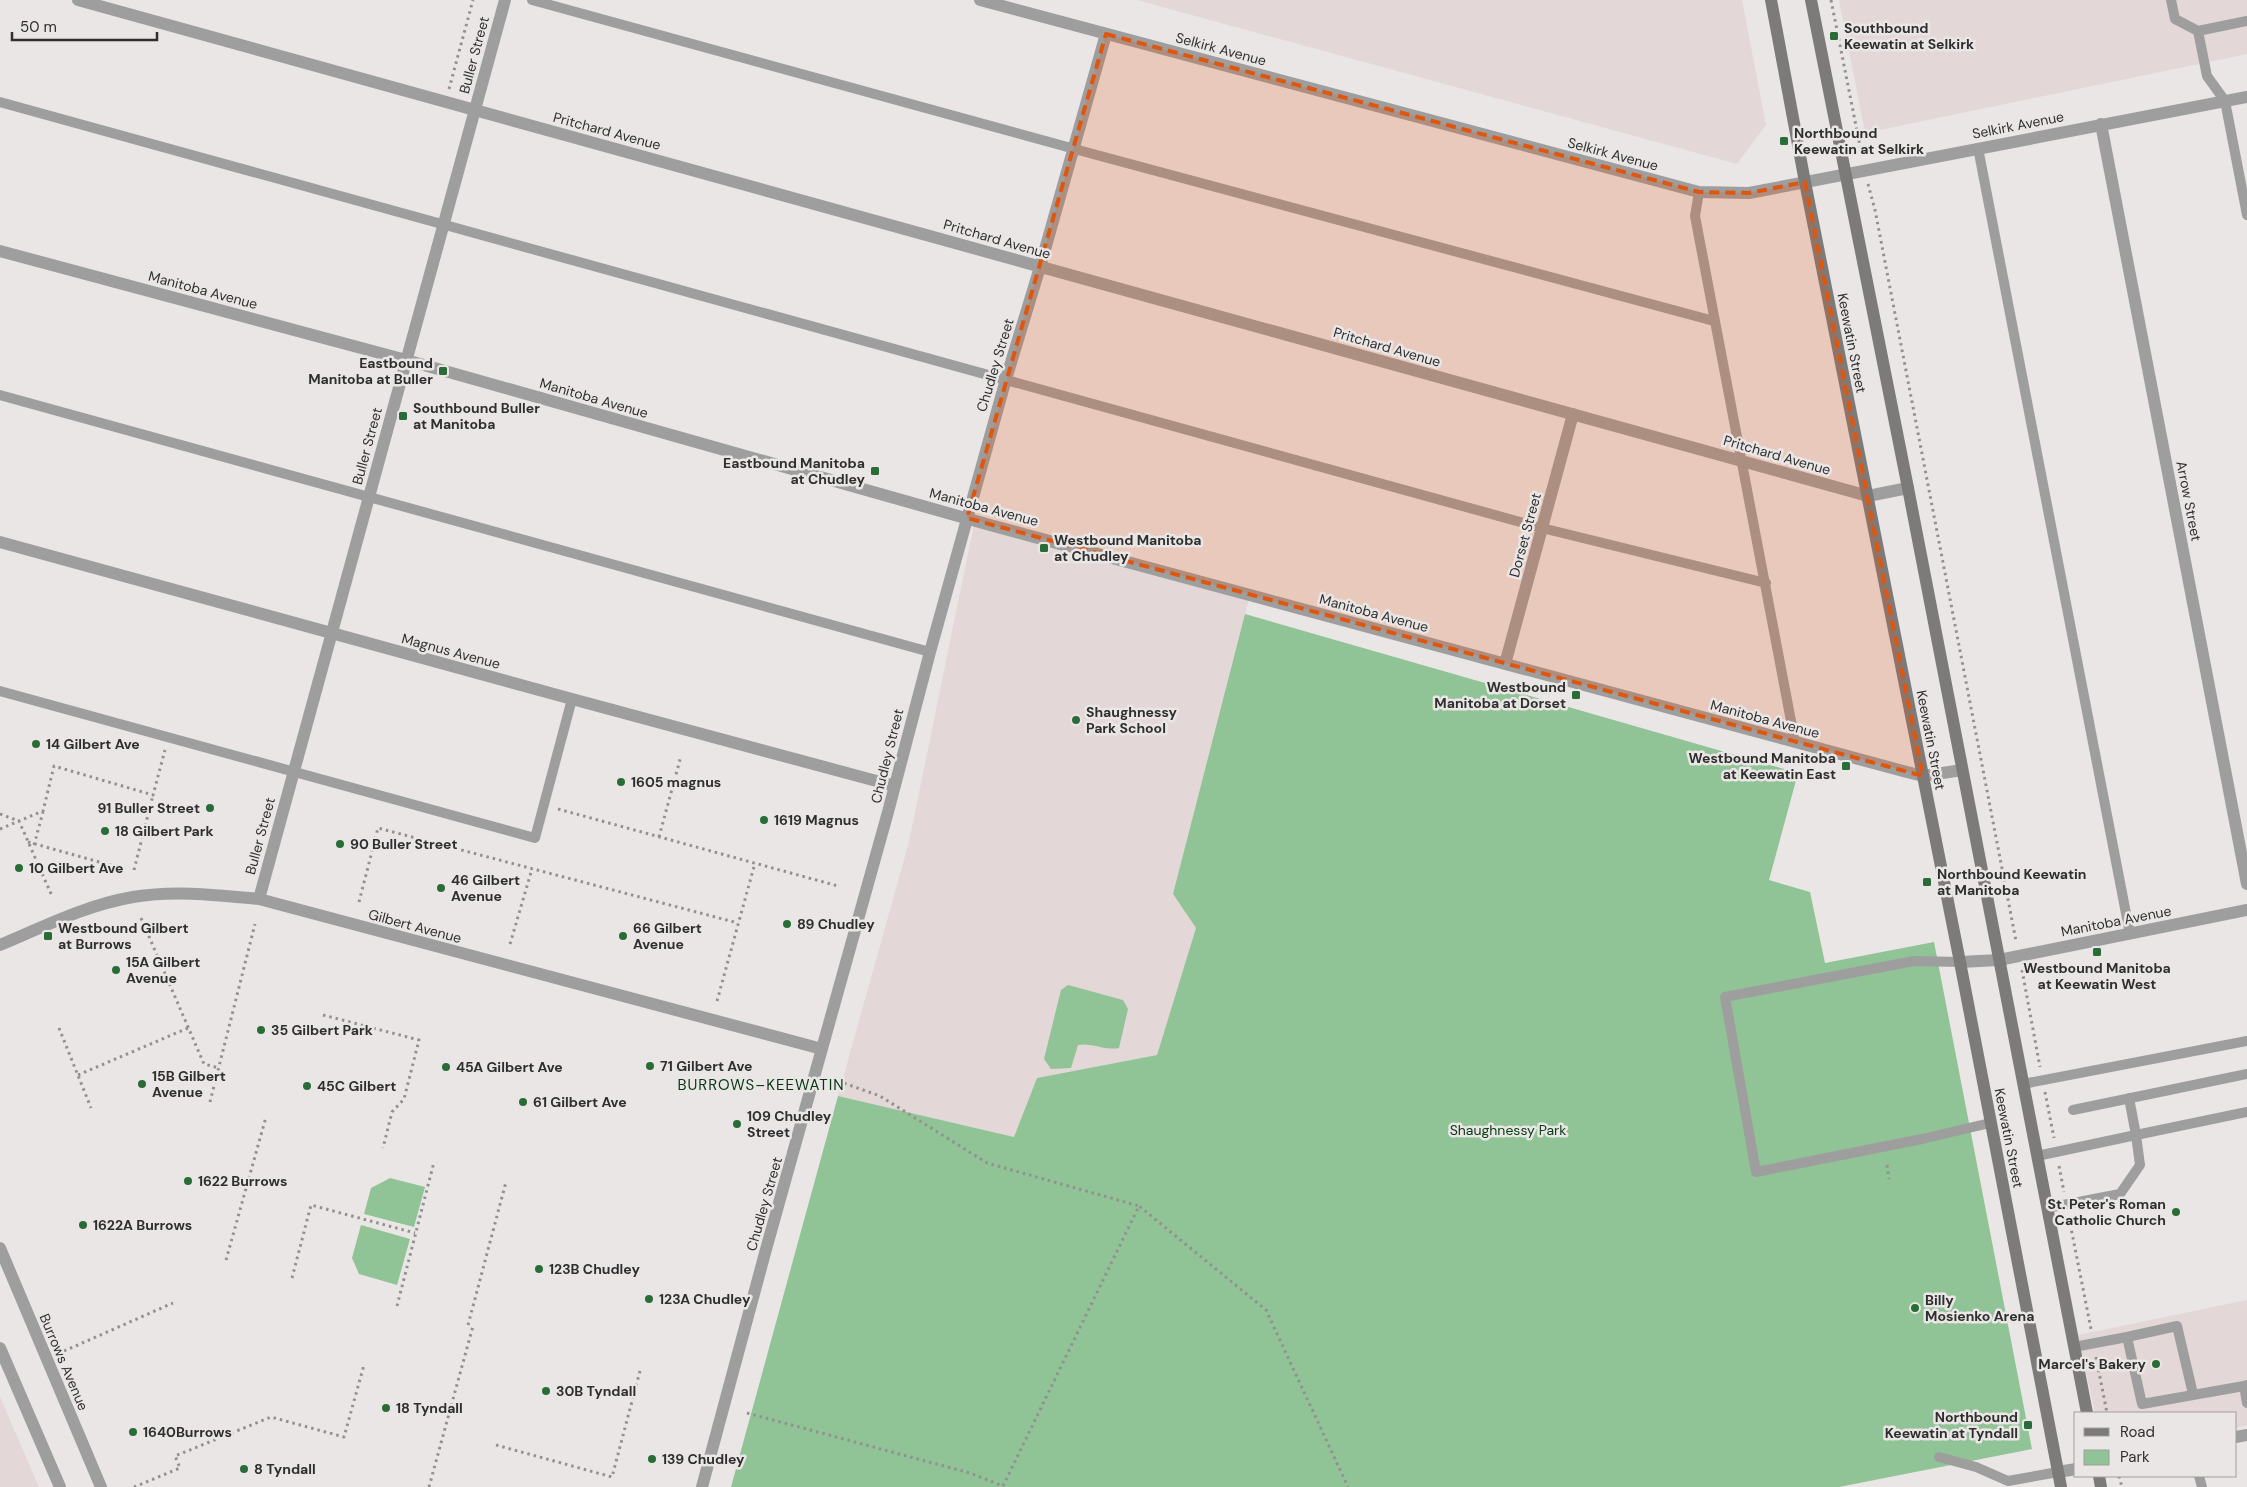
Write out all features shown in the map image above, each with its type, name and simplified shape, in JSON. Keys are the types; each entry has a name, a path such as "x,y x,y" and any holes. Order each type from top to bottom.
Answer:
{"main road":[{"name":"Keewatin Street","path":"1771,0 2061,1487"},
{"name":"Keewatin Street","path":"1811,0 1908,488 2087,1412"}],"street":[{"name":"Pritchard Avenue","path":"78,0 1868,496 1908,488"},
{"name":"Buller Street","path":"258,899 505,0"},
{"name":"Selkirk Avenue","path":"980,0 1699,192 1749,193 2247,97"},
{"name":"Chudley Street","path":"702,1487 967,518 1106,34"},
{"name":"Arrow Street","path":"2101,124 2247,884"},
{"name":"Manitoba Avenue","path":"0,251 406,360 967,518 1923,776 1962,770"},
{"name":"Dorset Street","path":"1505,664 1573,414"},
{"name":"Magnus Avenue","path":"0,542 572,700 895,786"},
{"name":"Gilbert Avenue","path":"0,945 84,910 133,897 181,893 258,899 822,1049"},
{"name":"Manitoba Avenue","path":"1960,962 1999,960 2247,910"},
{"name":"Burrows Avenue","path":"0,1248 101,1487"},
{"path":"0,1348 60,1487"},
{"path":"2058,1472 2074,1469"}],"lane":[{"path":"532,0 1073,149 1714,321"},
{"path":"2171,0 2175,19 2198,31 2247,21"},
{"path":"2198,31 2207,76 2225,101 2247,215"},
{"path":"0,102 1542,528 1766,583"},
{"path":"1978,148 2130,934"},
{"path":"1699,192 1694,216 1743,461 1795,742"},
{"path":"0,395 369,495 930,652"},
{"path":"0,691 535,838 572,700"},
{"path":"1960,962 1914,961 1724,997 1756,1172 1922,1139 1990,1123"},
{"path":"2023,1084 2247,1040"},
{"path":"2073,1110 2247,1074"},
{"path":"2047,1208 2120,1194 2140,1165 2129,1098"},
{"path":"2037,1156 2247,1112"},
{"path":"2074,1347 2177,1326 2193,1394"},
{"path":"2127,1336 2142,1404 2245,1386 2247,1403"},
{"path":"1938,1457 1976,1467 2008,1481 2058,1472"}],"path":[{"path":"445,101 473,0"},
{"path":"1832,0 1864,171 1875,210 2107,1412"},
{"path":"134,870 168,738"},
{"path":"659,837 680,756"},
{"path":"32,850 54,766 153,795"},
{"path":"552,808 838,886"},
{"path":"0,829 43,811"},
{"path":"0,814 19,821 52,896"},
{"path":"359,902 378,828 738,923"},
{"path":"28,842 128,870"},
{"path":"717,1001 755,863"},
{"path":"510,944 532,869"},
{"path":"141,918 204,1064 219,1068"},
{"path":"210,1102 255,924"},
{"path":"323,1015 419,1040 404,1099 392,1112 383,1148"},
{"path":"59,1028 91,1108"},
{"path":"78,1075 188,1028"},
{"path":"838,1081 880,1096 986,1163 1139,1206 1266,1310 1348,1487"},
{"path":"226,1260 266,1117"},
{"path":"397,1306 434,1162"},
{"path":"1887,1165 1889,1179"},
{"path":"468,1325 506,1182"},
{"path":"292,1278 310,1205 415,1234"},
{"path":"747,1413 970,1473 1004,1487 1139,1206"},
{"path":"64,1351 174,1303"},
{"path":"429,1487 473,1326"},
{"path":"134,1487 180,1468 176,1456 271,1417 344,1437 364,1365"},
{"path":"496,1445 612,1477 640,1371"}],"highlighted area":[{"path":"1106,34 1699,192 1749,193 1805,182 1923,776 1524,670 967,518"}],"shaded area":[{"path":"1137,0 1742,0 1766,125 1737,164"},
{"path":"1839,0 2247,0 2247,54 1865,133"},
{"name":"Shaughnessy Park School","path":"974,524 1249,599 1173,894 1196,928 1157,1055 1037,1078 1014,1137 838,1096 909,842"},
{"path":"2247,1300 2247,1425 2237,1428 2237,1412 2095,1412 2078,1335"},
{"path":"0,1397 39,1487 0,1487"}],"green space":[{"name":"Shaughnessy Park","path":"1245,614 1798,773 1769,880 1810,892 1825,963 1934,942 2032,1449 1839,1487 731,1487 838,1096 1014,1137 1037,1078 1157,1055 1196,928 1173,894"},
{"path":"1068,985 1123,1000 1128,1009 1119,1048 1078,1045 1071,1068 1051,1069 1044,1059 1061,990"},
{"path":"390,1178 425,1187 414,1227 364,1214 371,1188"},
{"path":"361,1225 410,1239 397,1285 359,1274 352,1258"}],"place":[{"name":"Southbound Keewatin at Selkirk","path":"1834,36"},
{"name":"Northbound Keewatin at Selkirk","path":"1784,141"},
{"name":"Eastbound Manitoba at Buller","path":"443,371"},
{"name":"Southbound Buller at Manitoba","path":"403,416"},
{"name":"Eastbound Manitoba at Chudley","path":"875,471"},
{"name":"Westbound Manitoba at Chudley","path":"1044,548"},
{"name":"Westbound Manitoba at Dorset","path":"1576,695"},
{"name":"Shaughnessy Park School","path":"1076,720"},
{"name":"14 Gilbert Ave","path":"36,744"},
{"name":"Westbound Manitoba at Keewatin East","path":"1846,766"},
{"name":"1605 magnus","path":"621,782"},
{"name":"91 Buller Street","path":"210,808"},
{"name":"1619 Magnus","path":"764,820"},
{"name":"18 Gilbert Park","path":"105,831"},
{"name":"90 Buller Street","path":"340,844"},
{"name":"10 Gilbert Ave","path":"19,868"},
{"name":"Northbound Keewatin at Manitoba","path":"1927,882"},
{"name":"46 Gilbert Avenue","path":"441,888"},
{"name":"89 Chudley","path":"787,924"},
{"name":"Westbound Gilbert at Burrows","path":"48,936"},
{"name":"66 Gilbert Avenue","path":"623,936"},
{"name":"Westbound Manitoba at Keewatin West","path":"2097,952"},
{"name":"15A Gilbert Avenue","path":"116,970"},
{"name":"35 Gilbert Park","path":"261,1030"},
{"name":"71 Gilbert Ave","path":"650,1066"},
{"name":"45A Gilbert Ave","path":"446,1067"},
{"name":"15B Gilbert Avenue","path":"142,1084"},
{"name":"45C Gilbert","path":"307,1086"},
{"name":"61 Gilbert Ave","path":"523,1102"},
{"name":"109 Chudley Street","path":"737,1124"},
{"name":"1622 Burrows","path":"188,1181"},
{"name":"St. Peter's Roman Catholic Church","path":"2176,1212"},
{"name":"1622A Burrows","path":"83,1225"},
{"name":"123B Chudley","path":"539,1269"},
{"name":"123A Chudley","path":"649,1299"},
{"name":"Billy Mosienko Arena","path":"1915,1308"},
{"name":"Marcel's Bakery","path":"2156,1364"},
{"name":"30B Tyndall","path":"546,1391"},
{"name":"18 Tyndall","path":"386,1408"},
{"name":"Northbound Keewatin at Tyndall","path":"2028,1425"},
{"name":"1640Burrows","path":"133,1432"},
{"name":"139 Chudley","path":"652,1459"},
{"name":"8 Tyndall","path":"244,1469"}],"district":[{"name":"BURROWS–KEEWATIN","path":"761,1085"}]}
